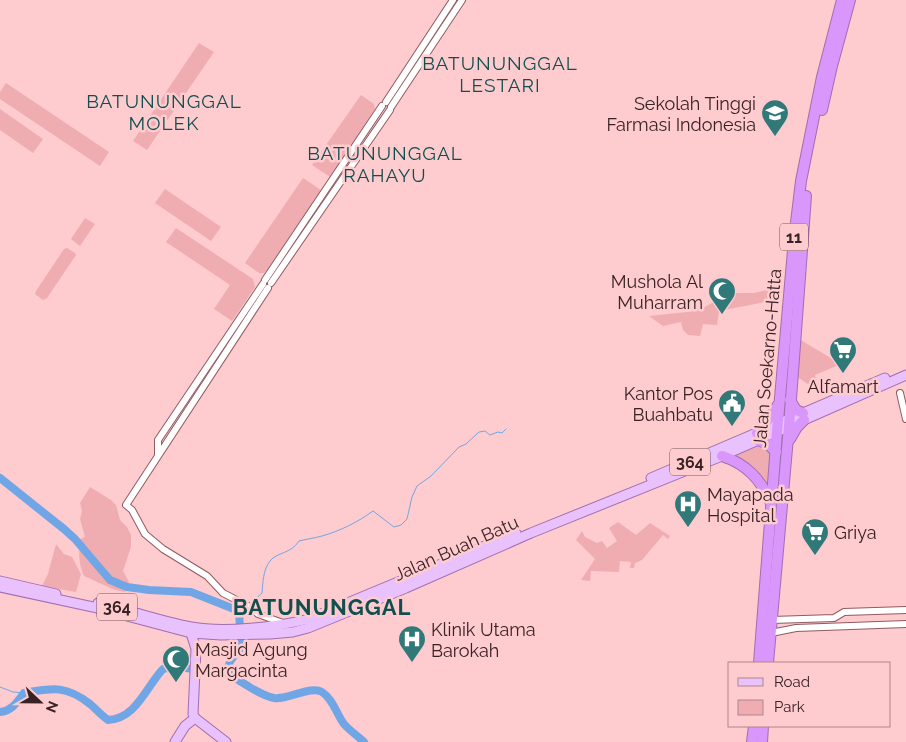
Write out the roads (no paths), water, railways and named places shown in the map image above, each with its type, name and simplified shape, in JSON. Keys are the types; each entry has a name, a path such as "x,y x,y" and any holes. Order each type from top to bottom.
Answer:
{"highway":[{"name":"Jalan Soekarno-Hatta","path":"768,662 789,423 785,400 794,239 801,181 822,77 842,0"},
{"name":"Jalan Soekarno-Hatta","path":"760,662 778,428 785,400 808,179 832,66 850,0"},
{"path":"776,452 757,436 785,400 804,416 787,445"},
{"path":"722,456 736,462 754,475 763,486 772,506"},
{"path":"752,742 754,727"},
{"path":"762,742 763,727"}],"main road":[{"name":"Jalan Buah Batu","path":"3,585 191,633 204,634 258,630 293,632 308,628 404,584 778,428 906,369"},
{"name":"Jalan Buah Batu","path":"804,416 906,375"},
{"name":"Jalan Buah Batu","path":"623,492 722,456 757,436"},
{"name":"Jalan Buah Batu","path":"258,630 309,619 404,584"},
{"name":"Jalan Buah Batu","path":"16,588 133,611 192,627 234,631"},
{"path":"175,742 191,719 196,649 191,633"},
{"path":"196,649 204,634"},
{"path":"191,719 226,742"}],"street":[{"path":"387,106 454,0"},
{"path":"288,624 258,614 223,593 207,576 150,539 141,528 132,510 126,505 158,456 158,440 462,0"},
{"path":"896,379 906,419"},
{"path":"772,620 834,618 844,612 906,610"},
{"path":"258,614 258,630"},
{"path":"771,633 796,628 906,624"}],"waterway":[{"path":"250,604 262,593 265,572 273,558 288,551 299,541 335,532 373,511 394,527 401,525 407,519 412,497 417,486 431,476 459,447 466,444 479,432 485,431 490,435 498,432 502,433 506,429"},
{"path":"0,478 75,539 110,580 127,587 191,592 239,611 241,647 230,662 230,674 257,691 274,698 312,690 322,692 332,703 344,724 364,742"},
{"path":"239,611 244,607"},
{"path":"0,712 11,708 24,693 51,689 74,694 90,704 108,720 118,718 133,708 163,669 180,667 213,674 230,674"},
{"path":"0,687 13,692 24,693"}],"place":[{"name":"Sekolah Tinggi Farmasi Indonesia","path":"775,137"},
{"name":"Mushola Al Muharram","path":"722,315"},
{"name":"Alfamart","path":"843,374"},
{"name":"Kantor Pos Buahbatu","path":"732,427"},
{"name":"Mayapada Hospital","path":"688,528"},
{"name":"Griya","path":"815,556"},
{"name":"Klinik Utama Barokah","path":"412,663"},
{"name":"Masjid Agung Margacinta","path":"176,683"}],"district":[{"name":"BATUNUNGGAL LESTARI","path":"500,74"},
{"name":"BATUNUNGGAL MOLEK","path":"164,112"},
{"name":"BATUNUNGGAL RAHAYU","path":"385,164"},
{"name":"BATUNUNGGAL","path":"322,607"}]}
